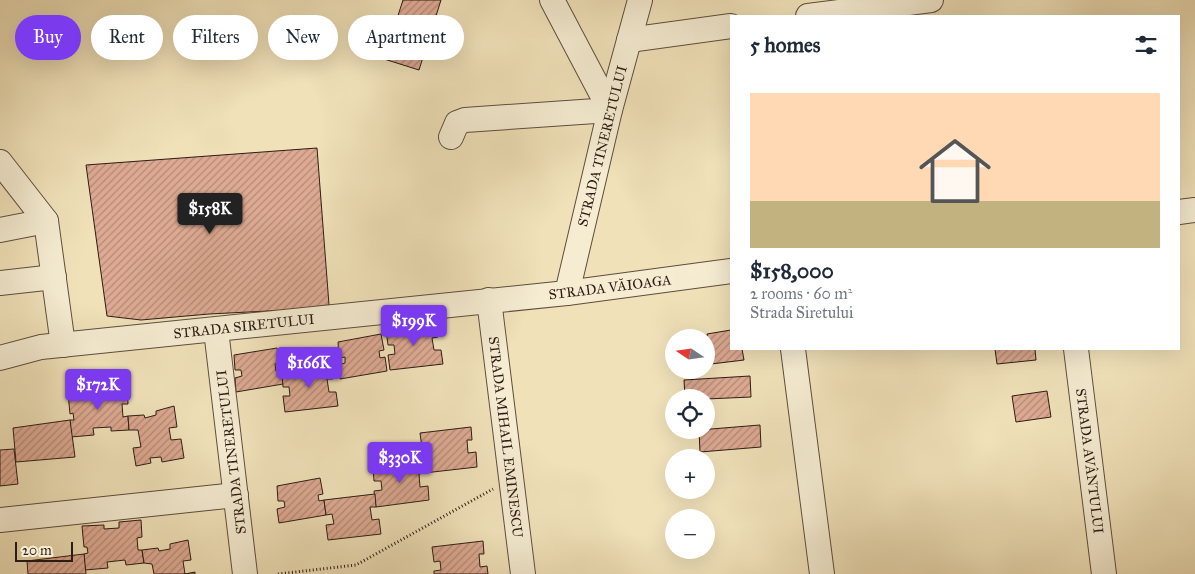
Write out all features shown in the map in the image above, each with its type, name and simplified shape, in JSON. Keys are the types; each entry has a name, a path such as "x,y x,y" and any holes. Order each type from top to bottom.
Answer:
{"street":[{"path":"451,137 457,123 465,120 610,110 552,0"},
{"name":"STRADA TINERETULUI","path":"567,293 610,110 640,0"},
{"path":"816,15 931,0"},
{"path":"629,40 730,26"},
{"path":"0,162 46,221 63,345"},
{"path":"1180,212 1195,210"},
{"path":"0,230 46,221"},
{"name":"STRADA VĂIOAGA","path":"488,300 567,293 730,271"},
{"path":"0,283 54,277"},
{"name":"STRADA SIRETULUI","path":"0,358 41,347 488,300"},
{"name":"STRADA MIHAIL EMINESCU","path":"488,300 523,574"},
{"name":"STRADA TINERETULUI","path":"216,330 246,574"},
{"path":"793,350 822,574"},
{"name":"STRADA AVÂNTULUI","path":"1076,350 1104,574"},
{"path":"0,520 236,495"}],"path":[{"path":"278,574 356,565 511,478"}],"building":[{"path":"403,0 441,0 436,15 398,15"},
{"path":"387,60 422,60 419,70"},
{"path":"317,148 329,305 308,309 209,314 141,320 107,316 86,165"},
{"path":"436,324 438,337 432,338 434,350 441,350 443,364 390,370 388,355 395,354 394,345 388,345 386,330"},
{"path":"730,330 730,350 742,350 744,360 715,364 715,333"},
{"path":"381,334 384,350 379,351 380,358 385,357 387,371 340,379 338,365 345,363 345,357 339,358 338,342"},
{"path":"277,348 280,363 275,364 276,371 281,369 283,384 236,392 235,378 242,376 241,370 235,370 234,355"},
{"path":"995,350 1035,350 1036,360 997,364"},
{"path":"331,366 333,379 327,379 329,392 336,392 338,406 285,412 283,396 290,396 289,387 283,387 282,372"},
{"path":"750,376 751,397 715,399 715,389 684,389 684,380"},
{"path":"127,387 128,404 122,404 123,417 128,416 129,430 111,431 111,427 93,428 94,435 71,437 70,420 74,420 73,413 70,414 68,393 90,391 90,396 105,394 105,389"},
{"path":"1047,391 1051,417 1016,422 1012,396"},
{"path":"174,406 177,427 169,428 171,440 181,439 184,458 162,462 161,457 150,458 151,463 136,466 133,448 141,447 138,430 129,430 128,416 144,415 145,418 156,415 156,411"},
{"path":"70,420 75,457 16,462 13,428"},
{"path":"760,425 761,447 715,451 715,449 700,449 699,439 715,439 715,429"},
{"path":"471,427 472,440 467,440 468,453 476,452 477,467 424,473 422,457 430,457 428,447 422,448 420,433"},
{"path":"14,449 18,484 0,486 0,450"},
{"path":"423,461 424,473 419,474 420,487 428,486 429,500 376,507 374,491 382,490 381,481 374,481 373,467"},
{"path":"320,478 323,494 318,495 319,501 324,500 326,515 279,523 277,509 285,507 284,501 278,501 277,486"},
{"path":"375,494 376,507 370,507 372,520 379,519 381,534 328,540 326,525 334,524 332,514 326,515 324,500"},
{"path":"141,520 142,537 137,538 138,550 142,550 144,563 126,565 125,560 107,562 108,568 85,570 84,554 88,553 87,547 84,547 82,526 104,525 104,529 119,528 119,522"},
{"path":"188,540 191,560 183,561 185,574 154,574 152,564 144,563 142,550 158,548 159,551 170,549 170,544"},
{"path":"483,541 484,554 479,554 480,567 487,566 488,574 434,574 434,571 441,570 440,561 434,562 432,547"},
{"path":"84,554 86,574 28,574 27,561"}]}
